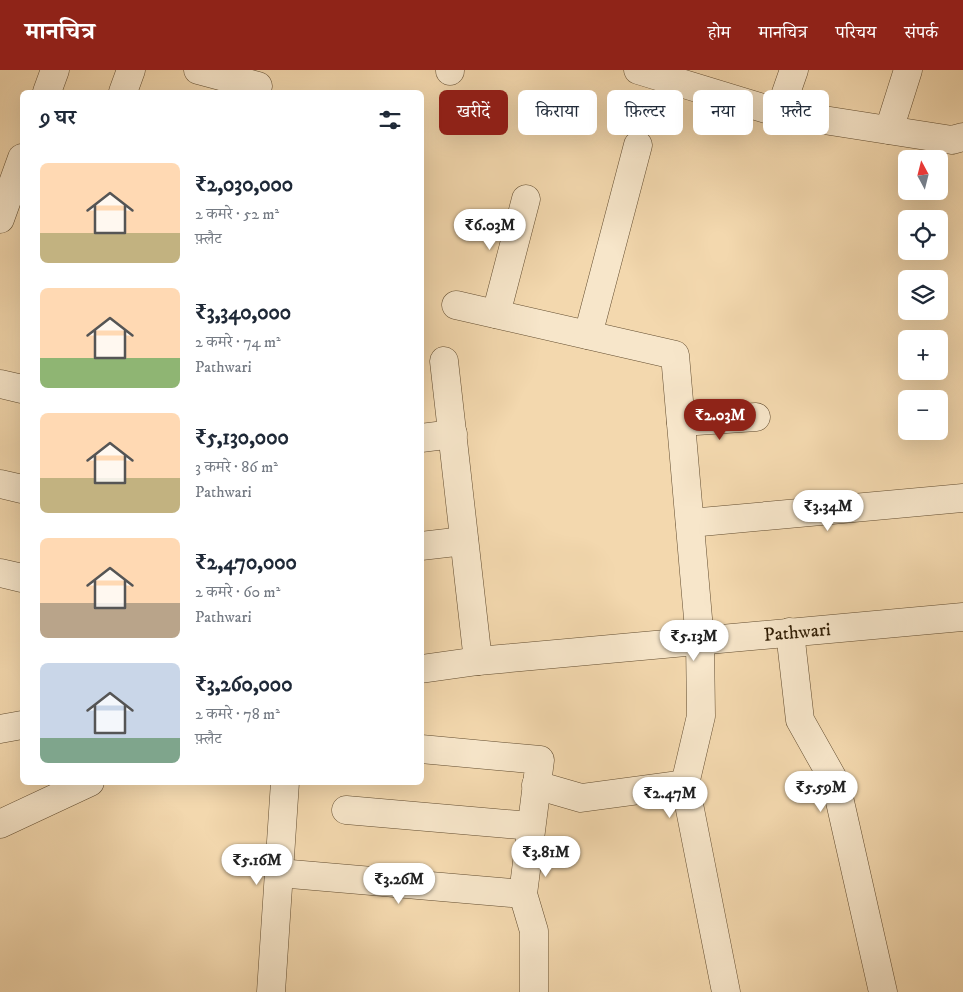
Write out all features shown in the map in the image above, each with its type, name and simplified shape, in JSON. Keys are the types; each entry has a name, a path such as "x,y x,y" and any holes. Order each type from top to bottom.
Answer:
{"street":[{"path":"48,90 55,70"},
{"path":"124,90 131,70"},
{"path":"198,70 260,83"},
{"path":"638,70 687,78 763,106"},
{"path":"787,90 794,70"},
{"path":"889,130 908,70"},
{"path":"829,120 952,140 963,136"},
{"path":"588,335 638,145"},
{"path":"0,219 20,174"},
{"path":"496,314 526,199"},
{"path":"456,305 675,355 700,640 701,716 685,784 726,992"},
{"path":"444,361 478,661"},
{"path":"681,422 756,417"},
{"path":"424,438 452,434"},
{"path":"0,484 20,489"},
{"path":"690,523 963,498"},
{"path":"424,546 464,541"},
{"path":"0,573 20,578"},
{"name":"Pathwari","path":"424,669 478,661 963,617"},
{"path":"790,632 800,720 836,784 883,992"},
{"path":"0,729 20,724"},
{"path":"424,749 540,760 523,894 534,931 534,992"},
{"path":"536,785 581,798 685,784"},
{"path":"0,824 84,785"},
{"path":"271,992 285,785"},
{"path":"346,810 531,826"},
{"path":"279,873 523,894"}]}
